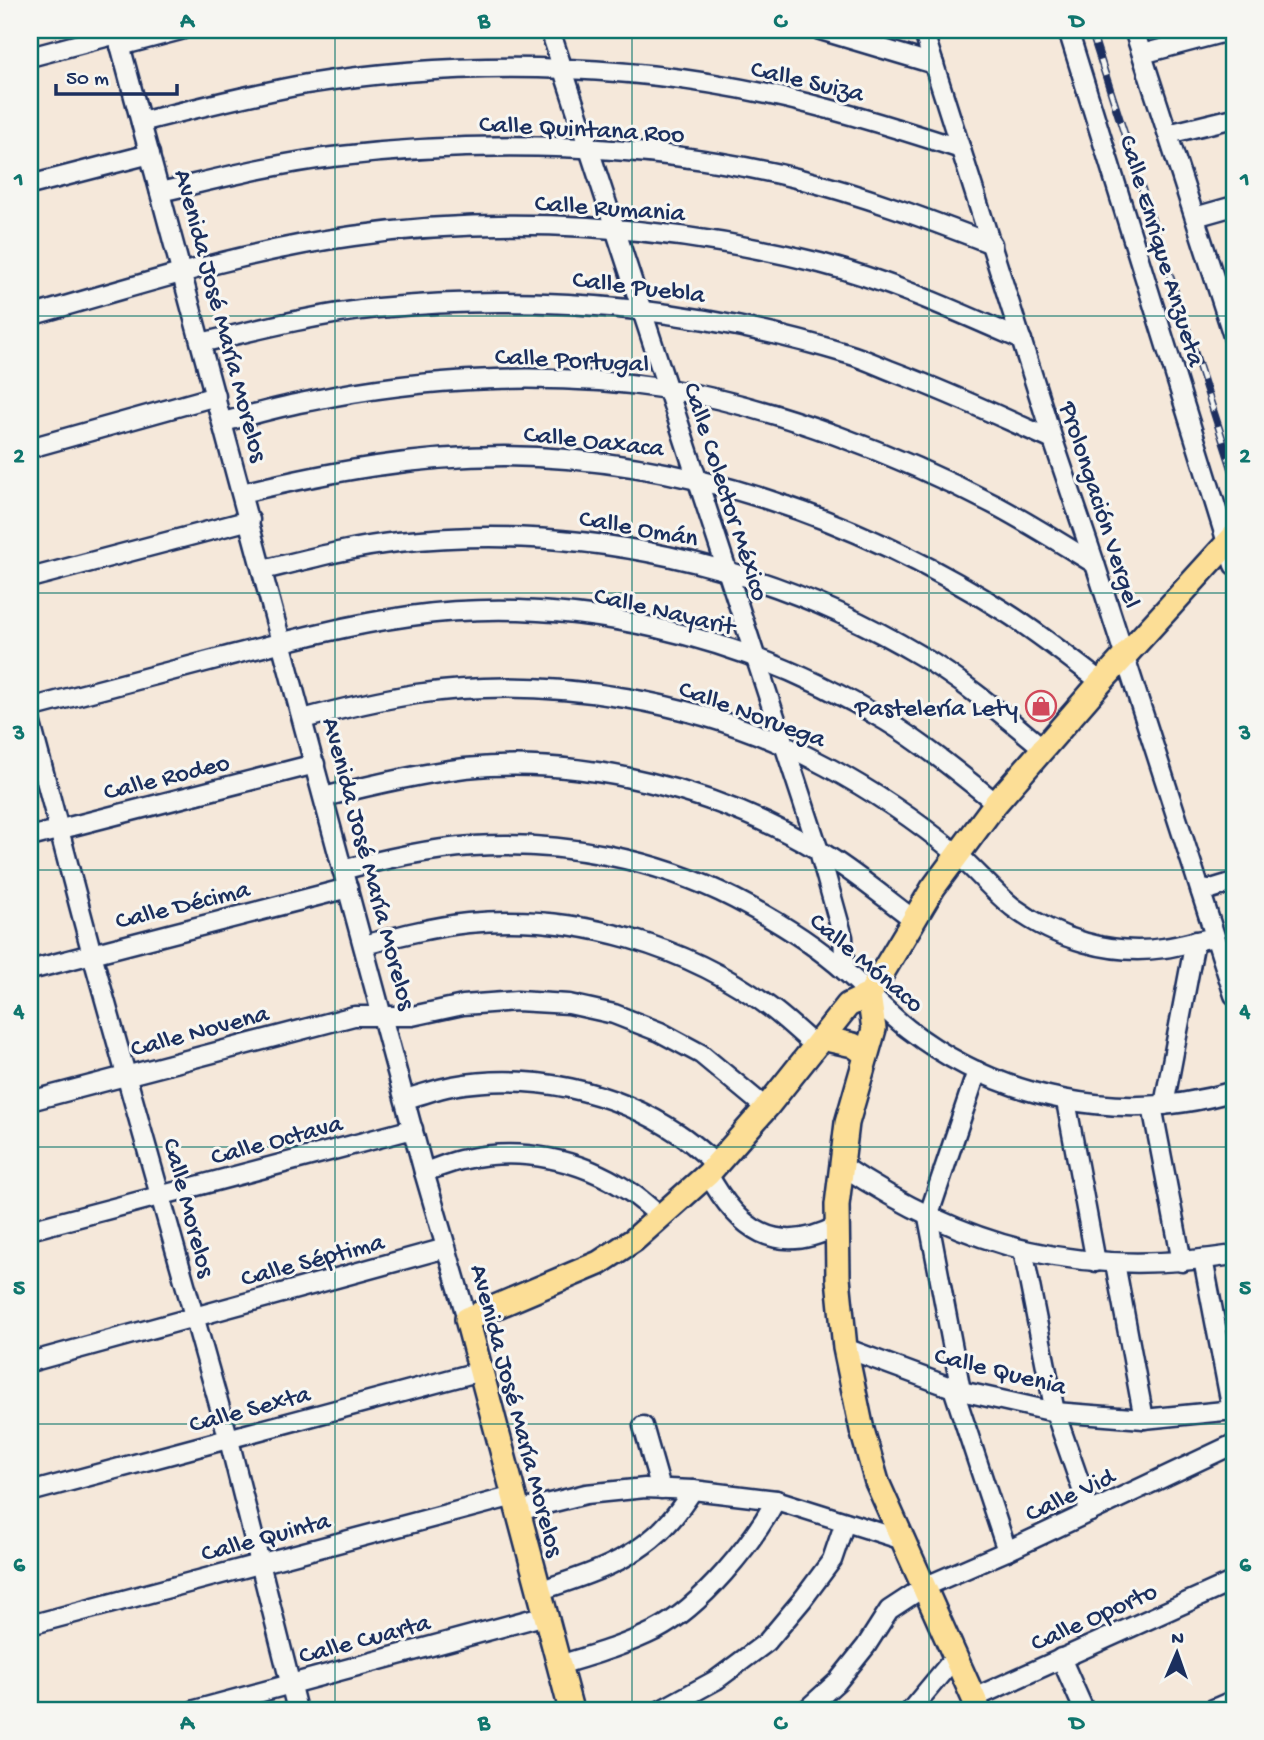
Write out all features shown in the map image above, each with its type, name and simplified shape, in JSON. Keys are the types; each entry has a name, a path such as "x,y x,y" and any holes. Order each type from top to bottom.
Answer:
{"main road":[{"path":"467,1320 599,1263 634,1240 713,1170 848,1004 869,995 914,919 957,854 996,803 1125,656 1232,548"},
{"path":"869,995 874,1029 847,1123 841,1165 837,1226 838,1278 845,1348 862,1430 877,1482 977,1704"},
{"path":"819,1042 853,1045 866,1054"},
{"name":"Avenida José María Morelos","path":"467,1320 571,1710"}],"street":[{"path":"30,57 118,37 181,30"},
{"name":"Calle Colector México","path":"550,30 819,851 843,937 845,971"},
{"path":"820,30 934,64"},
{"name":"Prolongación Vergel","path":"923,30 1234,995"},
{"name":"Calle Enrique Anzueta","path":"1068,30 1232,548"},
{"path":"1134,30 1195,217 1228,296 1234,339"},
{"path":"1142,54 1233,30"},
{"name":"Avenida José María Morelos","path":"118,37 424,1172 467,1320"},
{"name":"Calle Suiza","path":"141,122 224,100 392,74 477,69 563,69 664,77 765,94 864,117 961,149"},
{"path":"1168,134 1234,118"},
{"name":"Calle Quintana Roo","path":"160,192 244,172 415,149 501,146 588,149 692,159 794,178 894,206 992,244"},
{"path":"30,185 150,154"},
{"path":"1195,217 1234,206"},
{"name":"Calle Rumania","path":"30,316 182,272 279,249 353,236 428,228 527,225 615,229 720,242 822,263 923,296 1022,340"},
{"name":"Calle Puebla","path":"201,343 288,322 375,308 464,301 552,301 641,310 746,326 850,355 952,394 1053,440"},
{"name":"Calle Portugal","path":"223,422 310,401 424,384 488,380 578,381 667,389 782,418 896,459 996,506 1095,564"},
{"path":"30,448 216,396"},
{"name":"Calle Oaxaca","path":"242,493 319,474 373,466 501,456 617,464 698,479 783,504 893,549 948,577 1008,614 1101,682"},
{"path":"30,578 250,520"},
{"name":"Calle Omán","path":"263,570 330,553 397,542 470,537 580,541 658,553 728,570 796,594 876,630 975,692 1043,748"},
{"name":"Calle Nayarit","path":"30,708 343,627 413,616 503,611 554,613 620,621 696,638 756,658 825,688 886,721 941,759 996,803"},
{"name":"Calle Noruega","path":"303,719 356,705 418,694 485,688 587,692 654,703 715,720 786,746 868,790 957,854 1014,908 1051,931 1083,942 1119,949 1162,948 1215,937"},
{"name":"Calle Morelos","path":"30,720 92,954 229,1440 298,1710"},
{"name":"Calle Rodeo","path":"30,837 315,764"},
{"path":"324,797 395,778 468,768 553,768 614,775 685,792 754,817 819,851 914,919"},
{"name":"Calle Mónaco","path":"342,870 407,854 474,846 541,846 607,856 672,873 734,898 792,931 845,971 906,1028 930,1045 977,1071 1021,1089 1066,1101 1109,1106 1158,1106 1234,1091"},
{"path":"1201,892 1234,882"},
{"name":"Calle Décima","path":"30,971 348,888"},
{"path":"364,945 416,931 469,923 524,921 578,926 630,938 693,962 729,981 819,1042"},
{"path":"1182,1262 1158,1106 1195,941"},
{"name":"Calle Novena","path":"30,1101 354,1016 412,1016 463,1005 517,1001 569,1004 614,1014 660,1032 701,1054 766,1108"},
{"path":"977,1071 928,1217 957,1390 1007,1551"},
{"path":"405,1099 451,1086 499,1081 547,1084 594,1093 639,1110 680,1134 713,1170 719,1194 752,1229 773,1238 795,1241 817,1237 837,1226"},
{"path":"1066,1101 1096,1262"},
{"name":"Calle Octava","path":"30,1230 413,1129"},
{"path":"424,1172 465,1159 507,1154 550,1157 591,1170 628,1190 661,1217"},
{"path":"841,1165 883,1193 928,1217 1023,1250 1115,1263 1182,1262 1234,1255"},
{"name":"Calle Séptima","path":"30,1362 446,1248"},
{"path":"1023,1250 1055,1412 1090,1512"},
{"path":"1203,1259 1233,1410"},
{"path":"1115,1263 1144,1419"},
{"name":"Calle Quenia","path":"845,1348 957,1390 1055,1412 1144,1419 1233,1410"},
{"name":"Calle Sexta","path":"30,1492 481,1371"},
{"path":"643,1426 661,1489"},
{"name":"Calle Vid","path":"806,1710 838,1681 866,1646 889,1610 924,1587 1234,1444"},
{"name":"Calle Quinta","path":"30,1625 261,1562 516,1504 586,1494 661,1489 693,1490 776,1500 903,1540"},
{"path":"538,1591 590,1575 634,1552 669,1522 693,1490"},
{"path":"559,1665 610,1650 659,1629 700,1598 735,1561 763,1524 776,1500"},
{"path":"661,1710 716,1680 766,1642 832,1560 845,1522"},
{"name":"Calle Oporto","path":"977,1704 1061,1658 1234,1581"},
{"name":"Calle Cuarta","path":"195,1710 546,1615"},
{"path":"911,1710 956,1657"},
{"path":"1061,1658 1084,1710"},
{"path":"1211,1710 1234,1700"}],"railway":[{"path":"1091,30 1234,475"}],"place":[{"name":"Pastelería Lety","path":"1041,706"}]}
